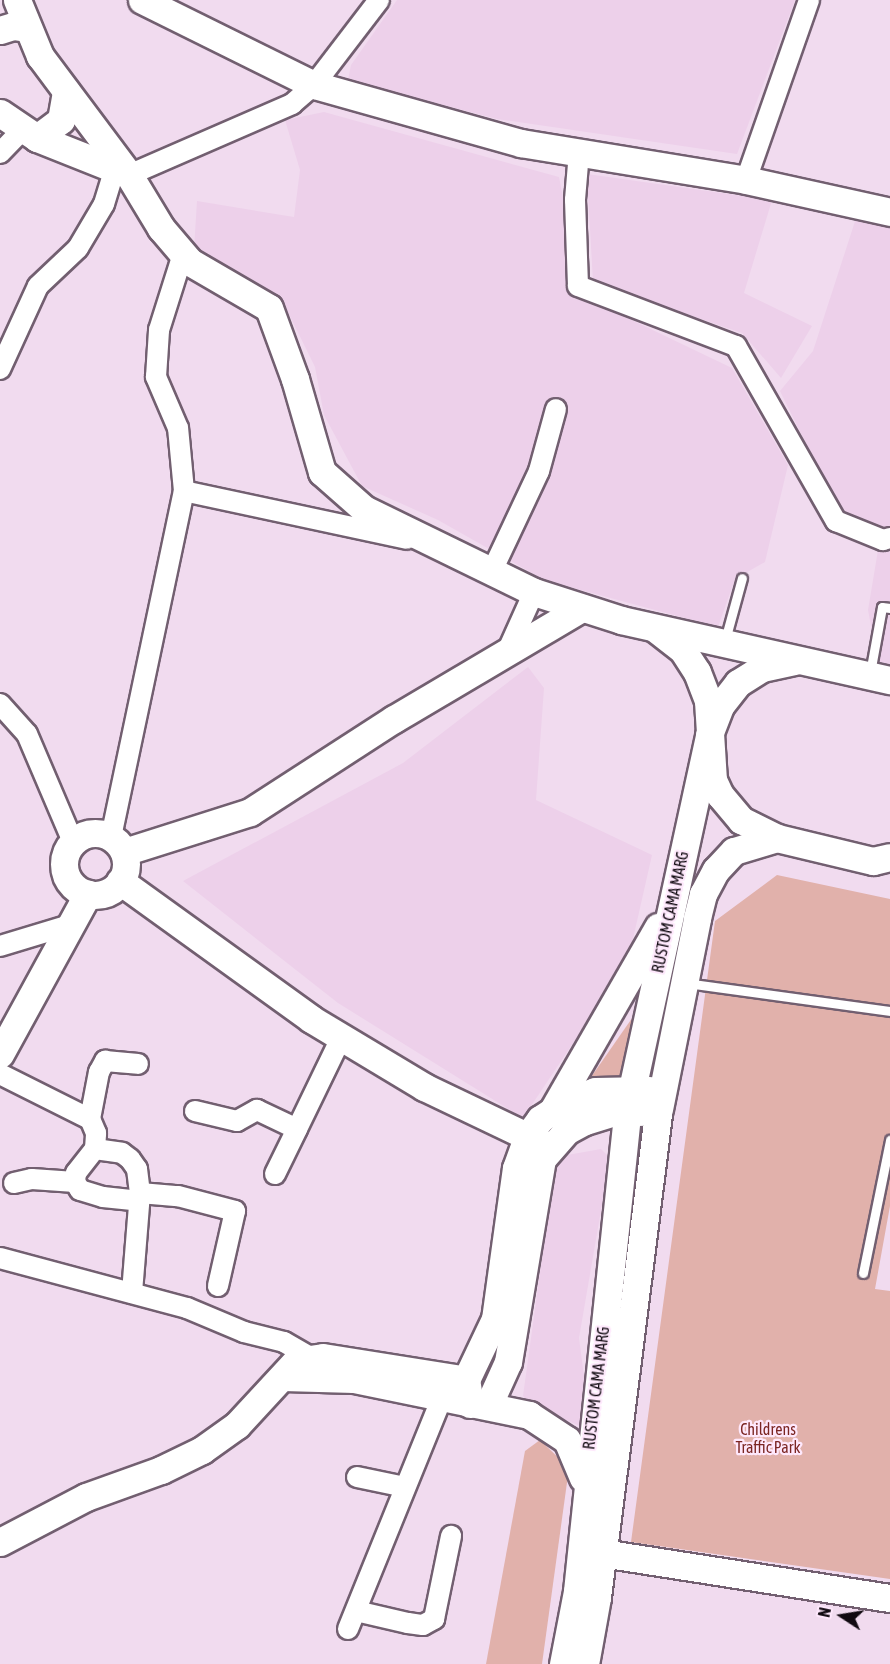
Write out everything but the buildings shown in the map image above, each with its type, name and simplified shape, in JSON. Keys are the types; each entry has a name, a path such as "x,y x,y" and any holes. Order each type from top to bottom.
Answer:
{"street":[{"path":"142,0 314,85 521,143 746,180 890,212"},
{"path":"0,369 38,286 78,248 122,172 292,104 314,85 379,0"},
{"path":"746,180 809,0"},
{"path":"0,30 13,26 23,9"},
{"path":"23,9 40,56 161,228 183,254 270,308 322,472 364,509 534,592 582,608 655,628 880,678"},
{"path":"0,153 20,134 61,120 66,91"},
{"path":"0,113 20,134 122,172"},
{"path":"579,153 575,200 578,286 736,346 836,521 883,540 890,538"},
{"path":"183,254 159,330 156,377 178,428 184,491 117,845 124,872 120,881 104,893 88,893 75,888 65,870 67,850 73,842 91,833 117,845 250,812 394,719 582,608"},
{"path":"492,571 539,471 556,409"},
{"path":"184,491 348,524 447,550"},
{"path":"507,652 534,592"},
{"path":"655,628 682,649 697,672 708,701 709,735"},
{"name":"RUSTOM CAMA MARG","path":"563,1664 577,1591 585,1485 629,1100 709,735 720,706 738,683 762,668 798,660"},
{"path":"0,704 27,734 73,842"},
{"name":"RUSTOM CAMA MARG","path":"709,735 709,764 720,795 741,820 777,838"},
{"path":"777,838 884,861"},
{"name":"RUSTOM CAMA MARG","path":"585,1664 602,1553 660,1102 703,894 716,870 734,851 777,838"},
{"path":"120,881 341,1038 424,1087 538,1142 629,1100"},
{"path":"0,1054 88,893"},
{"path":"283,1377 354,1379 442,1397 475,1397 508,1362 537,1178 538,1142 554,1108 671,905"},
{"path":"0,946 73,924"},
{"path":"275,1174 341,1038"},
{"path":"138,1064 105,1060 99,1072 90,1119 96,1133 95,1149 76,1173 75,1182 80,1190 103,1197 178,1197 235,1211 218,1286"},
{"path":"0,1074 90,1119"},
{"path":"554,1108 595,1091 629,1100 660,1102"},
{"path":"195,1111 237,1121 257,1110 297,1129"},
{"path":"95,1149 122,1153 137,1169 140,1197 132,1293"},
{"path":"14,1183 32,1179 75,1182"},
{"path":"0,1258 187,1308 244,1332 284,1341 312,1358"},
{"path":"0,1542 86,1497 161,1470 202,1450 237,1425 296,1361 312,1358 385,1364 529,1415 550,1425 573,1449 585,1485"},
{"path":"442,1397 352,1620 423,1625 434,1619 451,1536"},
{"path":"357,1477 405,1487"},
{"path":"602,1553 890,1598"}],"lane":[{"path":"724,642 742,578"},
{"path":"880,678 882,607 890,608"},
{"path":"684,983 890,1011"},
{"path":"863,1274 890,1140"}],"shaded area":[{"path":"397,0 795,0 737,154 497,119 348,80 351,65"},
{"path":"324,112 559,177 570,234 569,290 732,368 788,465 765,562 735,579 718,627 544,580 438,520 362,486 324,415 315,367 280,296 194,249 197,201 294,217 300,170 285,120"},
{"path":"587,174 772,200 744,293 812,326 781,378 742,333 593,282"},
{"path":"858,212 890,220 890,674 864,668 872,631 868,610 881,532 840,513 780,391 813,351"},
{"path":"528,667 544,688 536,800 652,855 628,961 523,1118 338,1003 183,881 403,763"},
{"path":"601,1149 610,1158 579,1338 584,1376 582,1427 529,1404 523,1396 556,1157"}],"green space":[{"name":"Childrens Traffic Park","path":"777,875 890,899 890,1206 875,1289 890,1291 890,1579 631,1542 715,921"},
{"path":"637,1011 620,1082 580,1093"},
{"path":"540,1440 569,1468 542,1664 486,1664 525,1451"}]}
